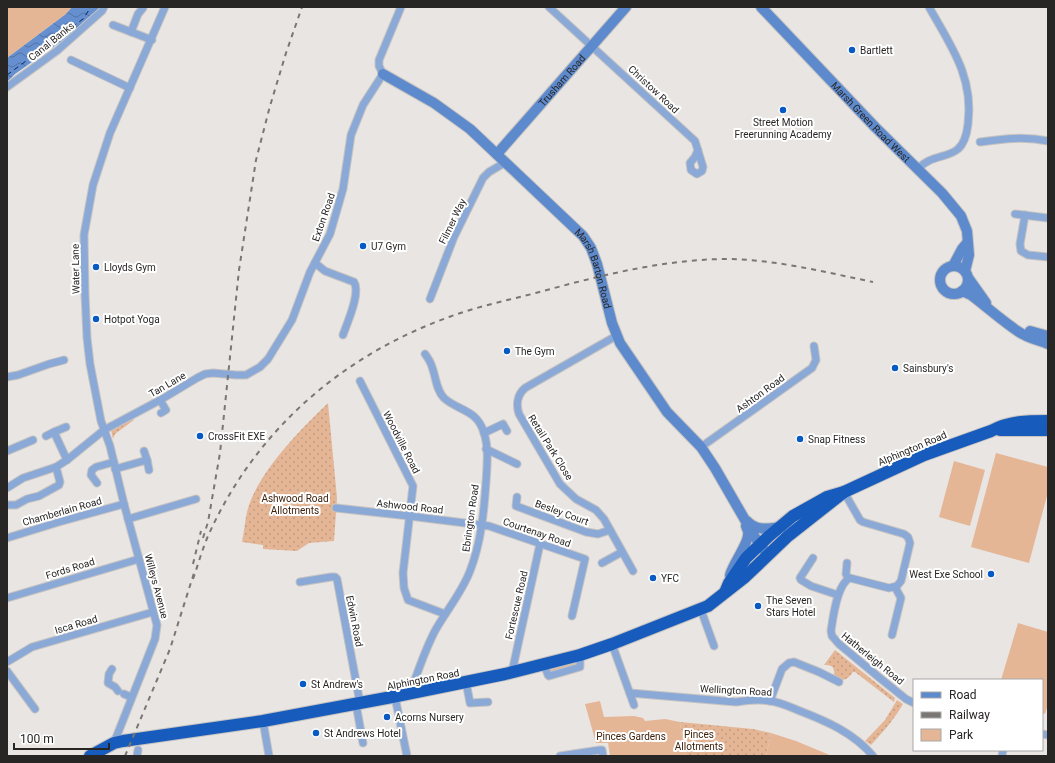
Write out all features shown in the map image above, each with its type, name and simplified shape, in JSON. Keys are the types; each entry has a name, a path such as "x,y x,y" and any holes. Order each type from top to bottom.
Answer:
{"highway":[{"name":"Alphington Road","path":"724,595 728,583 759,542 793,516 827,497 844,492 924,455 991,431 1001,425 1024,421 1048,421"},
{"name":"Alphington Road","path":"991,431 1048,430"},
{"name":"Alphington Road","path":"114,743 263,721 395,697 512,672 580,655 612,644 701,610 724,595 788,536 844,492"},
{"path":"90,756 114,743"}],"street":[{"name":"Canal Banks","path":"7,87 58,50 104,7"},
{"name":"Water Lane","path":"104,430 94,385 87,338 84,235 92,185 110,133 152,40 165,7"},
{"path":"383,74 379,66 380,60 401,7"},
{"name":"Christow Road","path":"549,7 696,140 698,150"},
{"name":"Trusham Road","path":"497,154 626,7"},
{"name":"Marsh Green Road West","path":"761,7 879,131 942,193 961,216 967,231 967,243 970,255 967,275"},
{"path":"918,169 928,160 954,152 960,147 967,134 969,116 968,92 964,71 929,7"},
{"path":"131,32 138,14 143,8"},
{"path":"113,25 152,40"},
{"path":"71,60 130,88"},
{"name":"Marsh Barton Road","path":"383,74 434,103 470,129 584,236 597,264 616,336 667,412 701,447 715,468 743,517 768,555"},
{"name":"Exton Road","path":"246,375 260,367 268,359 292,320 315,264 330,234 336,216 347,173 351,136 363,105 383,74"},
{"path":"980,142 1026,138 1048,141"},
{"name":"Filmer Way","path":"430,299 454,237 483,178 488,172 506,162"},
{"path":"1015,214 1048,218"},
{"path":"1025,215 1020,244 1021,251 1028,255 1048,258"},
{"path":"953,266 962,248 967,243"},
{"path":"315,264 325,271 354,282 356,286 356,295 343,335"},
{"path":"967,275 967,286 962,291 955,294 944,289 941,284 940,278 942,273 947,268 953,266 962,268 967,275 991,311"},
{"path":"962,291 971,295 1011,326 1030,338 1048,344"},
{"path":"1011,326 1048,336"},
{"name":"Retail Park Close","path":"616,336 525,388 519,395 517,402 519,414 560,484 576,498 596,510 604,519 633,571"},
{"name":"Ashton Road","path":"701,447 812,368 816,360 814,346"},
{"name":"Ebrington Road","path":"410,693 427,646 469,574 479,542 485,488 486,449 484,433 469,412 452,404 442,395 437,385 432,366 425,354"},
{"path":"7,377 18,375 64,360"},
{"name":"Tan Lane","path":"104,430 205,374 246,375"},
{"name":"Woodville Road","path":"360,381 413,486 403,573 405,595 408,600 445,614"},
{"path":"160,400 166,410 161,413"},
{"path":"1024,421 1032,416 1048,416"},
{"path":"484,433 503,424 507,431"},
{"path":"46,436 66,427"},
{"path":"8,486 23,478 56,468 104,430"},
{"name":"Willeys Avenue","path":"104,430 115,466 157,626 156,634 114,743"},
{"path":"54,432 67,460"},
{"path":"7,451 33,440"},
{"path":"486,449 517,464"},
{"path":"144,451 149,470"},
{"path":"97,483 91,475 92,470 96,467 115,466 147,460"},
{"path":"7,505 16,505 27,499 39,496 59,485 60,482 56,468"},
{"path":"844,492 860,520 904,534 909,539 910,543 900,581 895,587 889,588 848,578 846,574 847,563"},
{"name":"Besley Court","path":"517,497 516,506 586,532 598,534 610,530"},
{"path":"128,519 196,499"},
{"name":"Chamberlain Road","path":"7,538 124,504"},
{"name":"Ashwood Road","path":"336,508 481,525"},
{"name":"Marsh Barton Road","path":"743,517 750,526 757,528 780,527"},
{"name":"Marsh Barton Road","path":"728,583 748,534 743,517"},
{"name":"Courtenay Road","path":"481,525 489,526 585,560 572,616"},
{"path":"759,542 770,545 788,536"},
{"name":"Fortescue Road","path":"512,672 540,544"},
{"path":"602,563 622,552"},
{"path":"813,558 800,578 801,580 811,586 838,595"},
{"name":"Fords Road","path":"7,598 139,559"},
{"name":"Edwin Road","path":"300,582 331,577 335,577 337,579 358,704"},
{"name":"Hatherleigh Road","path":"848,578 838,595 831,630 833,638 881,679 906,699 913,702"},
{"path":"892,635 901,598 895,587"},
{"path":"701,610 714,646"},
{"name":"Isca Road","path":"7,662 32,647 153,612"},
{"path":"612,644 634,705"},
{"path":"770,701 782,669 789,663 794,662 839,682"},
{"path":"112,669 108,683 131,697"},
{"path":"7,670 35,709"},
{"path":"466,682 470,704 488,702"},
{"name":"Wellington Road","path":"630,693 736,702 749,699 770,701 814,716 846,732 873,756"},
{"path":"395,697 407,756"},
{"path":"358,704 363,743"},
{"path":"263,721 269,756"},
{"path":"560,756 601,753"}],"green space":[{"path":"7,7 72,7 66,14 7,58"},
{"name":"Ashwood Road Allotments","path":"328,403 337,498 334,541 309,543 297,551 263,549 263,545 242,542 247,512 252,497 260,482 293,439"},
{"path":"133,419 134,420 115,434 113,439 111,430"},
{"path":"996,453 1048,467 1048,492 1029,563 971,547"},
{"path":"954,461 985,470 970,526 939,517"},
{"path":"1018,623 1048,632 1048,705 1045,714 1043,713 1043,679 1001,679"},
{"path":"835,650 895,698 894,702 855,672 853,672 846,679 841,680 836,678 833,668 828,665 824,665"},
{"path":"573,663 578,664 550,672 550,669"},
{"path":"897,700 903,704 892,721 871,745 865,741 885,720"},
{"name":"Pinces Gardens","path":"600,701 604,717 634,716 643,718 645,721 665,719 680,722 685,756 610,756 608,743 596,743 585,704"},
{"name":"Pinces Allotments","path":"680,722 753,729 771,733 766,756 685,756"},
{"path":"771,733 796,741 832,756 766,756"}],"water":[{"path":"72,7 101,7 72,36 66,38 15,74 7,82 7,58 66,14"}],"ferry route":[{"path":"7,75 83,19 91,7"}],"railway":[{"path":"203,538 208,522 220,453 239,270 256,160 270,106 302,7"},
{"path":"193,579 208,536 227,498 250,463 276,431 306,402 338,376 372,353 410,333 449,317 490,304 627,270 675,262 724,259 761,261 873,282"},
{"path":"193,564 201,531"},
{"path":"125,756 170,649 194,573"}],"place":[{"name":"Bartlett","path":"852,50"},
{"name":"Street Motion Freerunning Academy","path":"783,110"},
{"name":"U7 Gym","path":"363,246"},
{"name":"Lloyds Gym","path":"96,267"},
{"name":"Hotpot Yoga","path":"96,319"},
{"name":"The Gym","path":"507,351"},
{"name":"Sainsbury's","path":"895,368"},
{"name":"CrossFit EXE","path":"200,436"},
{"name":"Snap Fitness","path":"800,439"},
{"name":"West Exe School","path":"991,574"},
{"name":"YFC","path":"653,578"},
{"name":"The Seven Stars Hotel","path":"758,606"},
{"name":"St Andrew's","path":"303,684"},
{"name":"Acorns Nursery","path":"387,717"},
{"name":"St Andrews Hotel","path":"316,733"}]}
